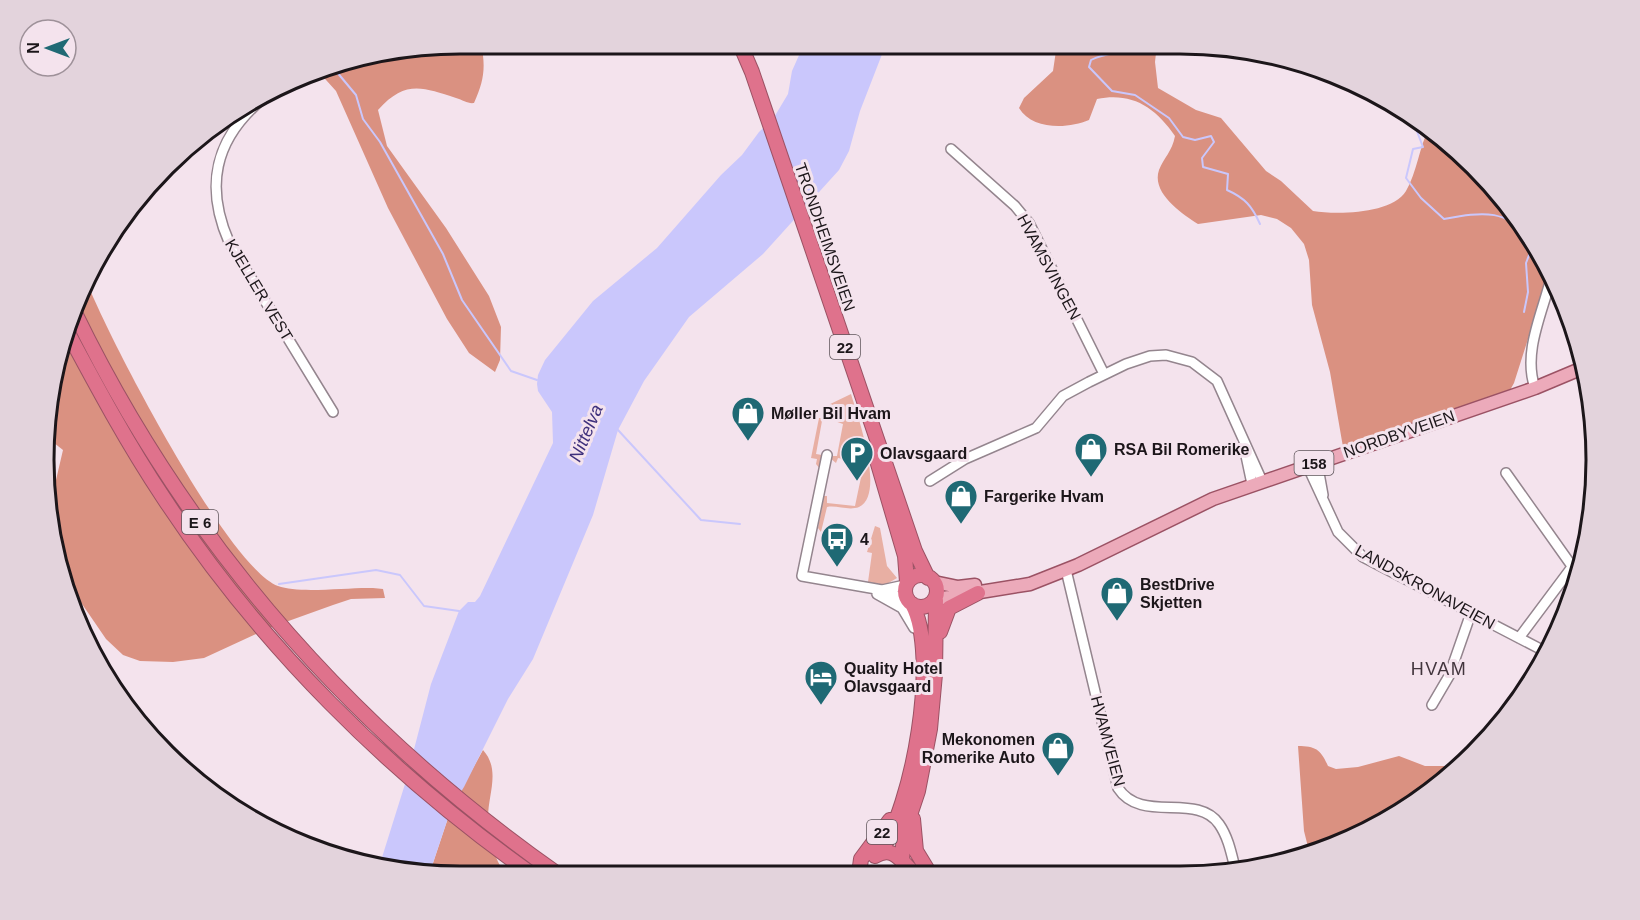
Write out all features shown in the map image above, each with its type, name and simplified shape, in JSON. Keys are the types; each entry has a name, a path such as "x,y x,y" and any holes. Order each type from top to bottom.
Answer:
{"highway":[{"name":"TRONDHEIMSVEIEN","path":"744,54 918,558 931,580"},
{"name":"TRONDHEIMSVEIEN","path":"748,54 752,72"},
{"name":"E 6","path":"79,321 129,413 209,534 304,654 357,709 449,792 548,866"},
{"name":"E 6","path":"72,341 113,417 163,497 199,547 318,691 415,782 520,866"},
{"name":"TRONDHEIMSVEIEN","path":"867,412 881,478 906,556 906,584"},
{"path":"906,584 915,577 931,580"},
{"name":"22","path":"869,866 870,861 879,854 893,832 906,789 930,655 938,592 931,580"},
{"name":"22","path":"906,584 910,602 921,623 930,655 930,729 914,804 904,833 907,866"},
{"name":"22","path":"930,655 946,612 954,604 978,593"},
{"path":"910,602 926,606 937,599"},
{"name":"22","path":"860,866 861,859 887,825 897,801 906,789"},
{"path":"914,804 914,843 925,866"},
{"name":"22","path":"879,854 889,852 905,866"}],"main road":[{"name":"NORDBYVEIEN","path":"937,599 1030,584 1066,570 1180,513 1257,482 1534,388 1576,371"},
{"name":"NORDBYVEIEN","path":"931,580 958,587 1051,576"}],"street":[{"name":"KJELLER VEST","path":"240,119 217,166 215,183 221,223 229,242 333,412"},
{"name":"HVAMSVINGEN","path":"951,148 1015,206 1029,224 1104,374"},
{"path":"1534,388 1530,372 1530,357 1548,289"},
{"path":"930,481 965,459 1036,428 1063,396 1104,374 1150,356 1166,355 1192,362 1217,381 1257,482"},
{"path":"827,456 830,467 819,491 802,576 882,590 910,602"},
{"name":"LANDSKRONAVEIEN","path":"1312,463 1324,500 1338,532 1363,556 1540,649"},
{"path":"1506,473 1572,566"},
{"path":"819,491 830,493"},
{"path":"1519,638 1571,568"},
{"name":"HVAMVEIEN","path":"1066,570 1118,788 1124,797 1134,803 1182,808 1211,816 1219,824 1234,863"},
{"path":"882,590 906,584"},
{"path":"870,589 905,612 930,655"},
{"path":"1432,705 1449,676 1470,613"}],"shaded area":[{"path":"482,54 483,74 474,103 433,91 414,89 397,94 378,110 387,146 446,228 489,296 501,327 500,360 495,372 469,353 447,319 388,208 336,91 324,78 355,68 407,57"},
{"path":"1056,54 1156,54 1158,88 1196,110 1221,118 1266,171 1281,181 1313,211 1336,213 1363,211 1399,199 1410,184 1426,137 1448,155 1485,192 1518,234 1546,284 1514,383 1509,392 1381,435 1362,438 1343,447 1330,372 1312,305 1309,260 1304,244 1291,228 1277,219 1261,215 1198,224 1177,209 1164,195 1159,187 1158,179 1159,170 1175,136 1159,117 1142,104 1110,97 1097,99 1089,120 1080,123 1051,126 1032,120 1019,108 1024,98 1053,71"},
{"path":"91,292 120,354 173,450 230,539 256,570 278,586 287,588 298,590 383,589 385,598 351,599 269,628 204,658 173,662 140,661 123,655 106,639 79,600 68,565 57,513 55,487 63,450 55,443 57,407 68,355"},
{"path":"851,394 867,454 870,487 867,500 859,507 827,507 821,532 818,528 824,496 827,496 827,503 855,506 864,463 838,458 836,463 830,458 837,456 843,424 829,419 822,421 816,454 822,455 820,469 816,464 817,459 811,458 819,418 821,418 824,407"},
{"path":"875,526 880,528 887,566 897,578 885,585 868,582 872,553 867,552"},
{"path":"1298,746 1317,750 1328,766 1336,769 1358,767 1399,756 1425,766 1447,766 1406,798 1360,824 1308,845 1304,831"},
{"path":"483,750 491,766 492,774 489,833 492,848 500,866 432,865 452,806"}],"water":[{"name":"Nittelva","path":"800,54 882,54 860,111 849,151 839,170 763,254 689,317 644,381 618,430 593,515 533,659 508,699 464,787 452,806 432,865 382,858 405,784 431,684 459,611 468,602 475,602 480,596 553,443 552,412 538,391 537,384 538,375 545,360 593,301 657,248 773,119 788,94 792,71"}],"waterway":[{"path":"1110,54 1091,60 1089,67 1112,91 1135,95 1169,118 1183,137 1195,140 1211,136 1214,142 1202,158 1203,167 1228,174 1227,190 1247,203 1260,224"},
{"path":"338,73 356,95 363,119 380,142 443,254 462,300 511,371 537,380"},
{"path":"1416,130 1423,147 1413,149 1406,178 1421,198 1444,219 1483,214 1506,219"},
{"path":"1524,312 1528,292 1526,263 1530,253"},
{"path":"618,430 701,520 740,524"},
{"path":"279,584 376,570 400,575 424,606 459,611"}],"place":[{"name":"Møller Bil Hvam","path":"748,442"},
{"name":"RSA Bil Romerike","path":"1091,478"},
{"name":"Olavsgaard","path":"857,482"},
{"name":"Fargerike Hvam","path":"961,525"},
{"name":"4","path":"837,568"},
{"name":"BestDrive Skjetten","path":"1117,622"},
{"name":"Quality Hotel Olavsgaard","path":"821,706"},
{"name":"Mekonomen Romerike Auto","path":"1058,777"}],"district":[{"name":"HVAM","path":"1439,669"}]}
